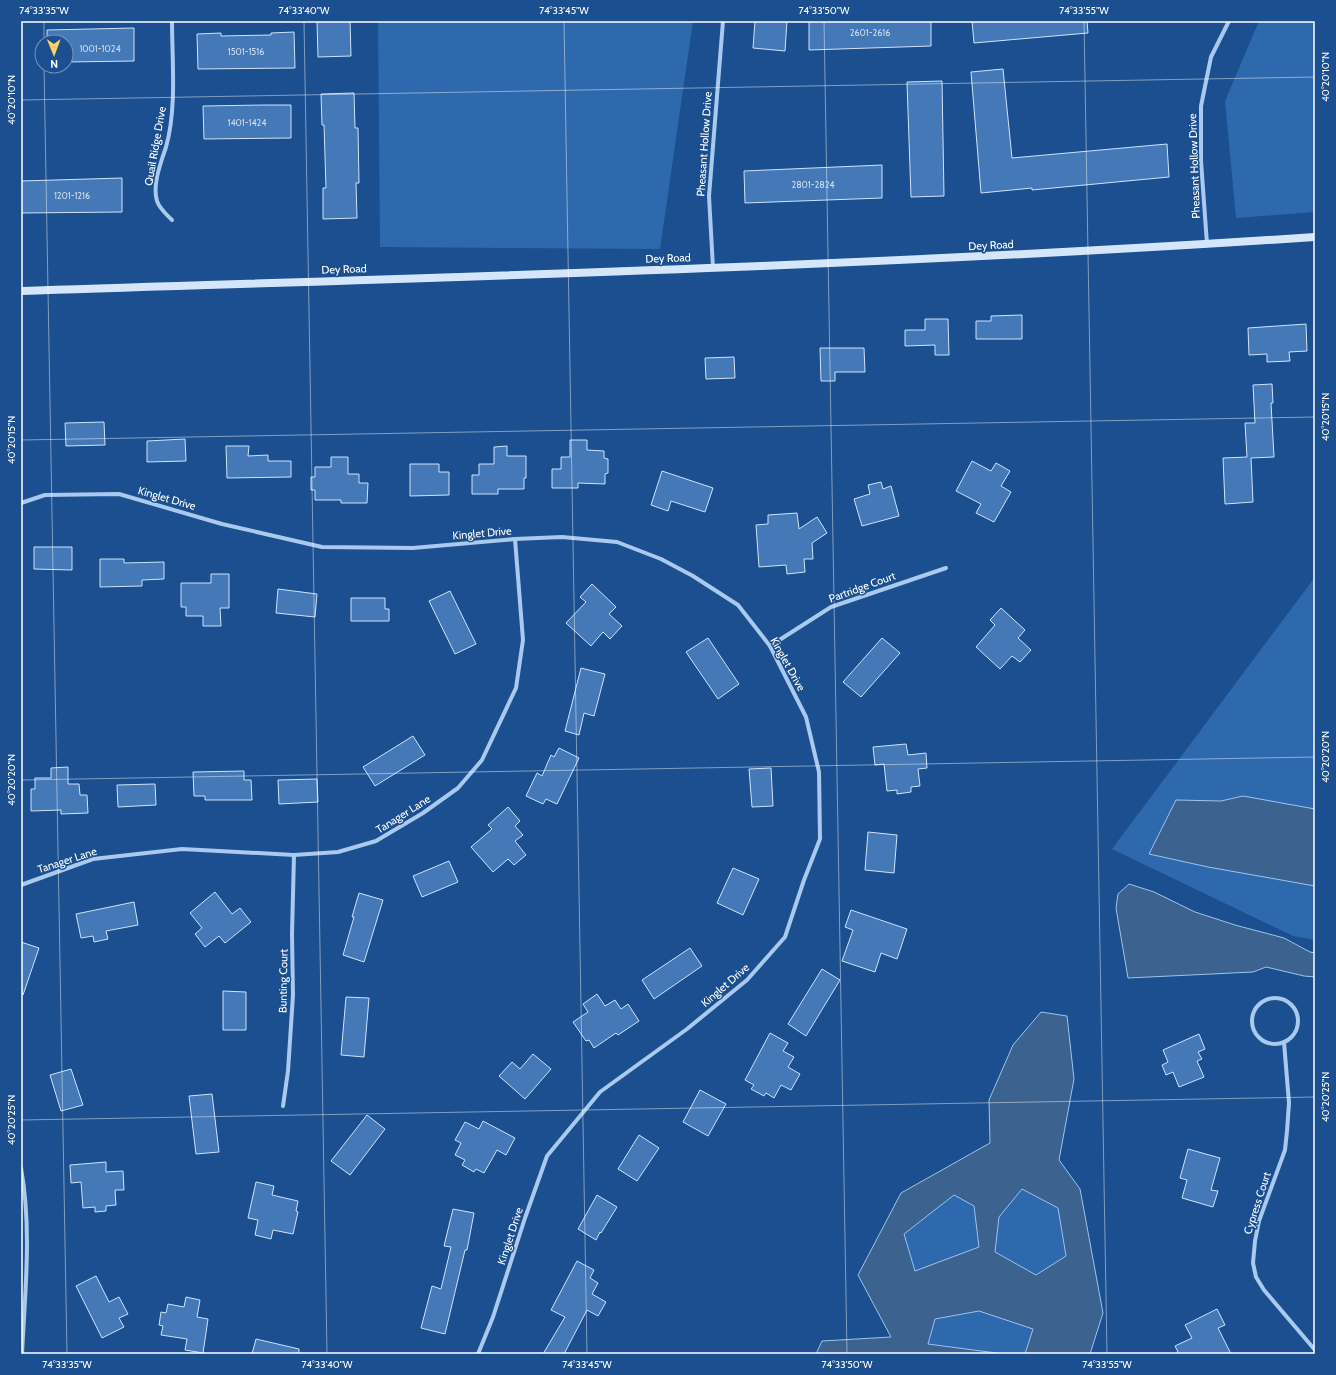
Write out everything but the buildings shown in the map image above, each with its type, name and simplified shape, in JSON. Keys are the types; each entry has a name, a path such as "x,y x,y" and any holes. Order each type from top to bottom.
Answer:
{"main road":[{"name":"Dey Road","path":"21,291 713,268 1004,256 1315,237"}],"street":[{"name":"Quail Ridge Drive","path":"172,21 171,118 166,145 158,171 156,189 157,202 166,215 172,220"},
{"name":"Pheasant Hollow Drive","path":"713,268 709,196 723,21"},
{"name":"Pheasant Hollow Drive","path":"1207,244 1201,161 1201,106 1211,57 1229,21"},
{"name":"Kinglet Drive","path":"21,503 45,495 119,494 222,524 322,547 413,548 515,539 562,537 618,542 661,559 693,576 738,605 770,646 806,717 819,772 820,839 804,880 785,937 747,980 687,1029 600,1092 547,1156 493,1317 478,1354"},
{"name":"Tanager Lane","path":"21,885 93,859 182,849 294,855 338,852 376,841 423,813 458,788 482,760 516,688 522,640 515,539"},
{"name":"Partridge Court","path":"770,646 831,607 946,568"},
{"name":"Bunting Court","path":"282,1106 288,1071 293,995 292,934 294,855"},
{"path":"1269,998 1285,999 1293,1005 1297,1012 1299,1020 1297,1028 1290,1038 1284,1042 1276,1044 1261,1039 1256,1033 1252,1022 1253,1014 1256,1008 1261,1002 1269,998"},
{"name":"Cypress Court","path":"1284,1042 1289,1103 1287,1131 1284,1150 1259,1221 1253,1263 1256,1277 1264,1290 1315,1350"},
{"path":"21,1168 25,1190 26,1258 22,1354"}],"shaded area":[{"path":"378,21 693,21 660,249 380,247"},
{"path":"1259,21 1315,21 1315,212 1236,218 1225,101"},
{"path":"1315,577 1315,940 1293,936 1112,849"},
{"path":"1243,796 1315,809 1315,886 1208,867 1149,854 1176,800 1221,801"},
{"path":"1129,884 1154,892 1195,912 1235,925 1284,938 1310,952 1315,953 1315,977 1304,976 1266,967 1253,972 1128,978 1116,908 1118,894"},
{"path":"1041,1012 1067,1016 1074,1079 1059,1160 1080,1189 1103,1313 1090,1354 1025,1354 1033,1329 979,1311 935,1319 928,1344 1004,1354 816,1354 822,1341 891,1337 858,1275 901,1193 990,1143 989,1100 1013,1045","holes":["1022,1189 1058,1208 1066,1256 1036,1275 995,1252 999,1217","954,1195 974,1206 979,1247 915,1271 904,1234"]},
{"path":"1022,1189 1058,1208 1066,1256 1036,1275 995,1252 999,1217"},
{"path":"954,1195 974,1206 979,1248 915,1271 904,1234"},
{"path":"979,1311 1034,1329 1025,1354 1004,1354 928,1344 935,1319"}]}
